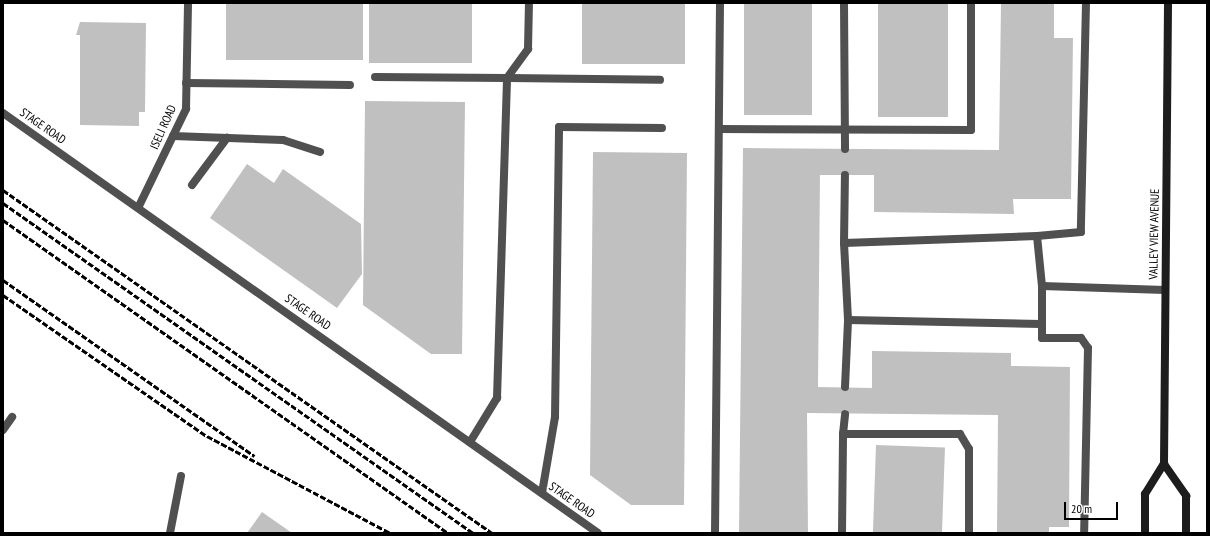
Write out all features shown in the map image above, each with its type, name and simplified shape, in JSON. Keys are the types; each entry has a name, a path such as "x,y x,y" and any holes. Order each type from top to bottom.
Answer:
{"main road":[{"name":"VALLEY VIEW AVENUE","path":"1164,464 1168,3"},
{"path":"1145,533 1145,494 1164,464 1186,496 1186,533"}],"street":[{"name":"ISELI ROAD","path":"139,206 186,109 188,3"},
{"path":"470,442 497,398 507,78 528,49 530,3"},
{"path":"715,533 720,3"},
{"path":"844,3 844,149"},
{"path":"719,129 971,130 971,3"},
{"path":"844,243 1037,236 1082,232 1086,3"},
{"path":"376,77 660,80"},
{"path":"186,83 350,86"},
{"name":"STAGE ROAD","path":"3,113 139,206 598,533"},
{"path":"542,493 556,417 559,127 662,128"},
{"path":"173,136 283,140 320,152"},
{"path":"192,185 227,138"},
{"path":"845,175 844,243 848,320 845,387"},
{"path":"1037,236 1042,286 1042,338 1081,338 1088,348 1084,533"},
{"path":"1042,286 1165,290"},
{"path":"848,320 1041,324"},
{"path":"842,533 843,434 845,414"},
{"path":"3,430 12,417"},
{"path":"843,434 960,434 969,449 969,533"},
{"path":"170,533 181,476"}],"building":[{"path":"226,3 363,3 363,60 226,60"},
{"path":"369,3 472,3 472,63 369,63"},
{"path":"582,3 685,3 685,64 582,64"},
{"path":"744,3 812,3 812,115 744,115"},
{"path":"878,3 948,3 948,117 878,117"},
{"path":"1001,3 1054,3 1054,38 1073,38 1071,199 1013,199 1014,214 874,212 874,175 820,175 818,387 872,388 872,351 1011,353 1011,366 1070,367 1069,527 1049,527 1049,533 997,533 998,415 807,413 808,533 739,533 743,148 999,150"},
{"path":"80,22 146,23 145,112 139,112 139,126 80,125 80,35 76,35"},
{"path":"365,101 465,102 462,354 431,354 363,305"},
{"path":"593,152 687,153 684,505 631,505 590,475"},
{"path":"247,164 274,183 283,169 361,224 362,274 337,308 210,218"},
{"path":"876,445 945,447 942,533 873,533"},
{"path":"262,512 292,533 247,533"}],"railway":[{"path":"3,190 492,533"},
{"path":"3,203 473,533"},
{"path":"3,220 448,533"},
{"path":"3,280 254,456"},
{"path":"3,295 207,436 390,533"}]}
